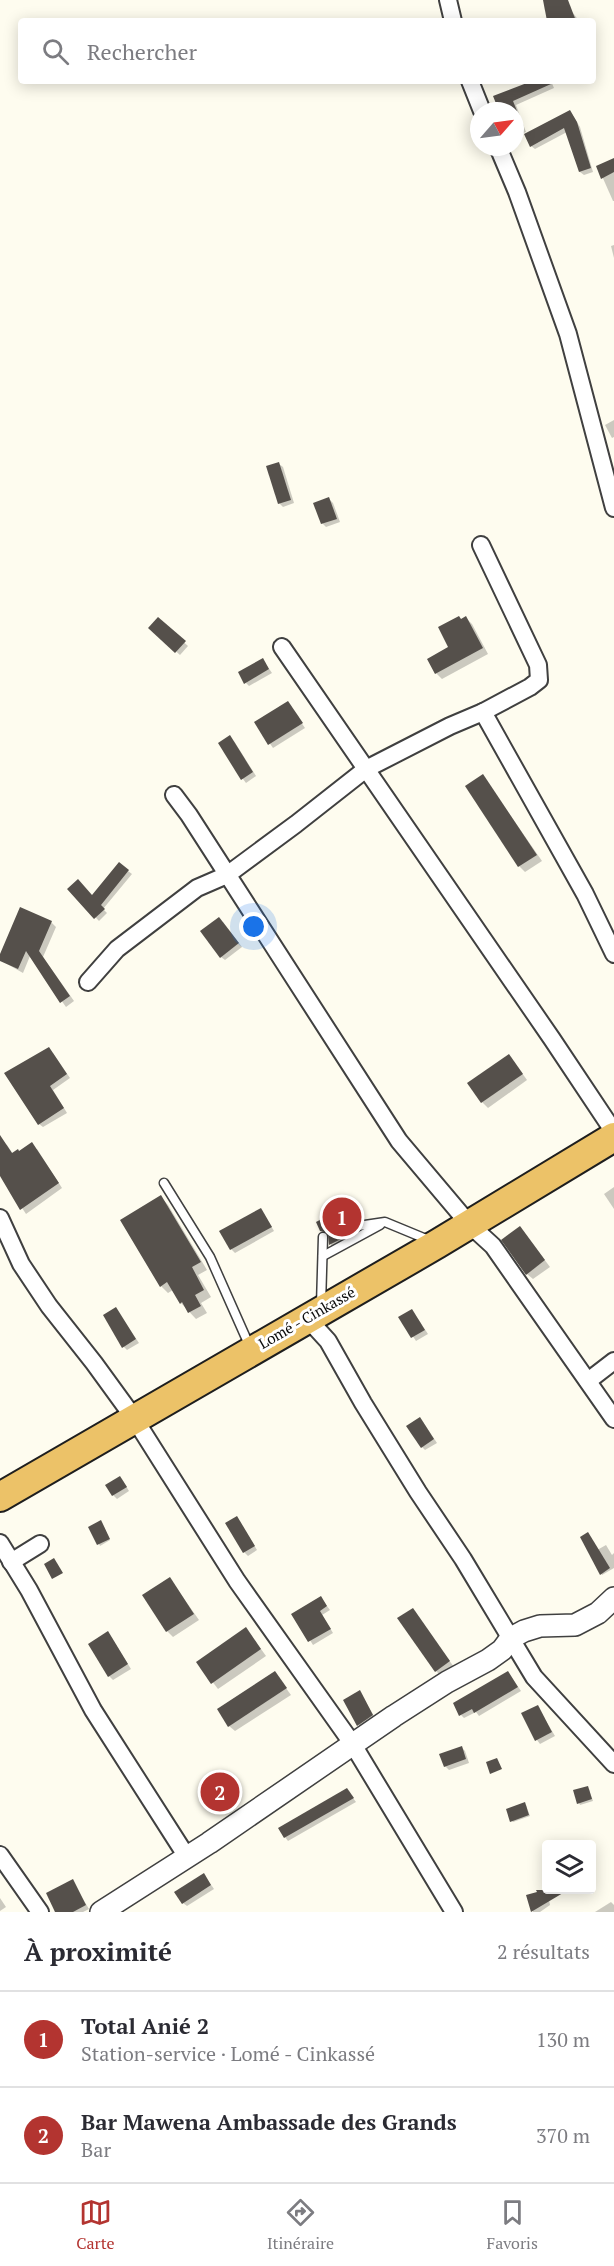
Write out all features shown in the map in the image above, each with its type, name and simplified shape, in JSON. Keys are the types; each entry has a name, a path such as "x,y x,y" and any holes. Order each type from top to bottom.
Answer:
{"highway":[{"name":"Lomé - Cinkassé","path":"0,1497 437,1244 614,1137"}],"street":[{"path":"448,0 452,18"},
{"path":"471,84 478,102"},
{"path":"502,156 568,334 614,508"},
{"path":"88,982 117,949 198,888 227,875 366,769 450,726 483,712 539,680 538,666 481,545"},
{"path":"282,646 614,1132"},
{"path":"483,712 585,894 614,954"},
{"path":"174,795 399,1141 469,1224 493,1246 614,1419"},
{"path":"0,1218 21,1264 49,1306 134,1418 237,1581 352,1743 454,1912"},
{"path":"314,1314 418,1492 463,1559 534,1677 614,1764"},
{"path":"588,1381 614,1361"},
{"path":"0,1543 93,1710 187,1857"},
{"path":"11,1562 40,1544"},
{"path":"101,1912 284,1794 352,1743 447,1682 488,1660 502,1650 511,1638 540,1626 575,1625 598,1612 614,1598"},
{"path":"0,1856 40,1912"}],"lane":[{"path":"164,1183 210,1257 252,1350"},
{"path":"323,1256 386,1222"},
{"path":"338,1229 386,1222 437,1244"},
{"path":"314,1314 323,1256 323,1237"}],"building":[{"path":"543,0 568,0 575,18 546,18"},
{"path":"524,84 551,84 513,102 495,102 493,96"},
{"path":"570,110 577,122 591,168 579,172 564,128 530,147 524,134"},
{"path":"614,158 614,172 601,179 596,166"},
{"path":"279,462 291,500 278,504 266,466"},
{"path":"329,497 337,519 321,524 313,503"},
{"path":"459,616 461,619 466,616 483,648 435,674 427,659 448,647 438,627"},
{"path":"158,617 186,641 175,653 148,628"},
{"path":"263,658 269,669 244,684 238,672"},
{"path":"288,701 303,723 268,745 254,722"},
{"path":"230,735 253,772 241,780 218,743"},
{"path":"483,774 537,855 518,867 465,786"},
{"path":"119,862 129,870 101,905 105,909 94,919 67,889 78,879 92,895"},
{"path":"20,907 52,921 39,951 70,996 60,1003 26,951 18,969 0,961 0,954"},
{"path":"219,917 239,943 220,958 200,931"},
{"path":"49,1047 67,1074 50,1086 64,1108 38,1125 4,1073"},
{"path":"509,1054 523,1074 481,1103 467,1083"},
{"path":"0,1135 12,1153 32,1142 59,1183 20,1210 0,1176"},
{"path":"161,1195 201,1262 192,1267 204,1290 195,1295 201,1306 188,1313 167,1282 160,1287 120,1220"},
{"path":"261,1208 272,1227 230,1250 219,1231"},
{"path":"331,1214 335,1223 332,1227 333,1232 343,1238 329,1245 328,1233 320,1231 316,1222"},
{"path":"520,1226 545,1260 526,1275 501,1240"},
{"path":"116,1307 136,1339 122,1348 103,1315"},
{"path":"412,1309 425,1330 411,1338 398,1317"},
{"path":"420,1417 434,1439 421,1448 406,1426"},
{"path":"120,1476 127,1487 112,1496 105,1485"},
{"path":"237,1516 255,1546 243,1553 225,1523"},
{"path":"101,1520 110,1539 97,1545 88,1527"},
{"path":"588,1532 610,1568 600,1575 580,1537"},
{"path":"54,1558 63,1573 52,1579 44,1564"},
{"path":"170,1577 194,1614 166,1632 142,1595"},
{"path":"321,1596 327,1606 320,1611 331,1629 308,1642 291,1614"},
{"path":"413,1608 450,1661 435,1672 397,1618"},
{"path":"246,1627 261,1649 211,1684 196,1662"},
{"path":"108,1631 128,1664 108,1677 88,1644"},
{"path":"275,1671 287,1688 228,1727 217,1709"},
{"path":"508,1671 518,1687 474,1713 472,1709 459,1716 453,1703"},
{"path":"360,1690 373,1715 357,1726 343,1700"},
{"path":"538,1705 552,1732 535,1741 521,1713"},
{"path":"462,1746 466,1759 444,1767 439,1754"},
{"path":"497,1758 502,1769 490,1774 486,1762"},
{"path":"588,1786 592,1799 577,1804 573,1790"},
{"path":"347,1788 354,1798 284,1838 278,1828"},
{"path":"525,1802 529,1815 510,1822 506,1809"},
{"path":"204,1873 211,1885 182,1904 174,1892"},
{"path":"73,1879 86,1905 73,1912 55,1912 46,1893"},
{"path":"536,1890 542,1890 542,1894 561,1894 531,1912 526,1895 537,1892"}],"place":[{"name":"Total Anié 2","path":"342,1217"},
{"name":"Bar Mawena Ambassade des Grands","path":"220,1792"}]}
